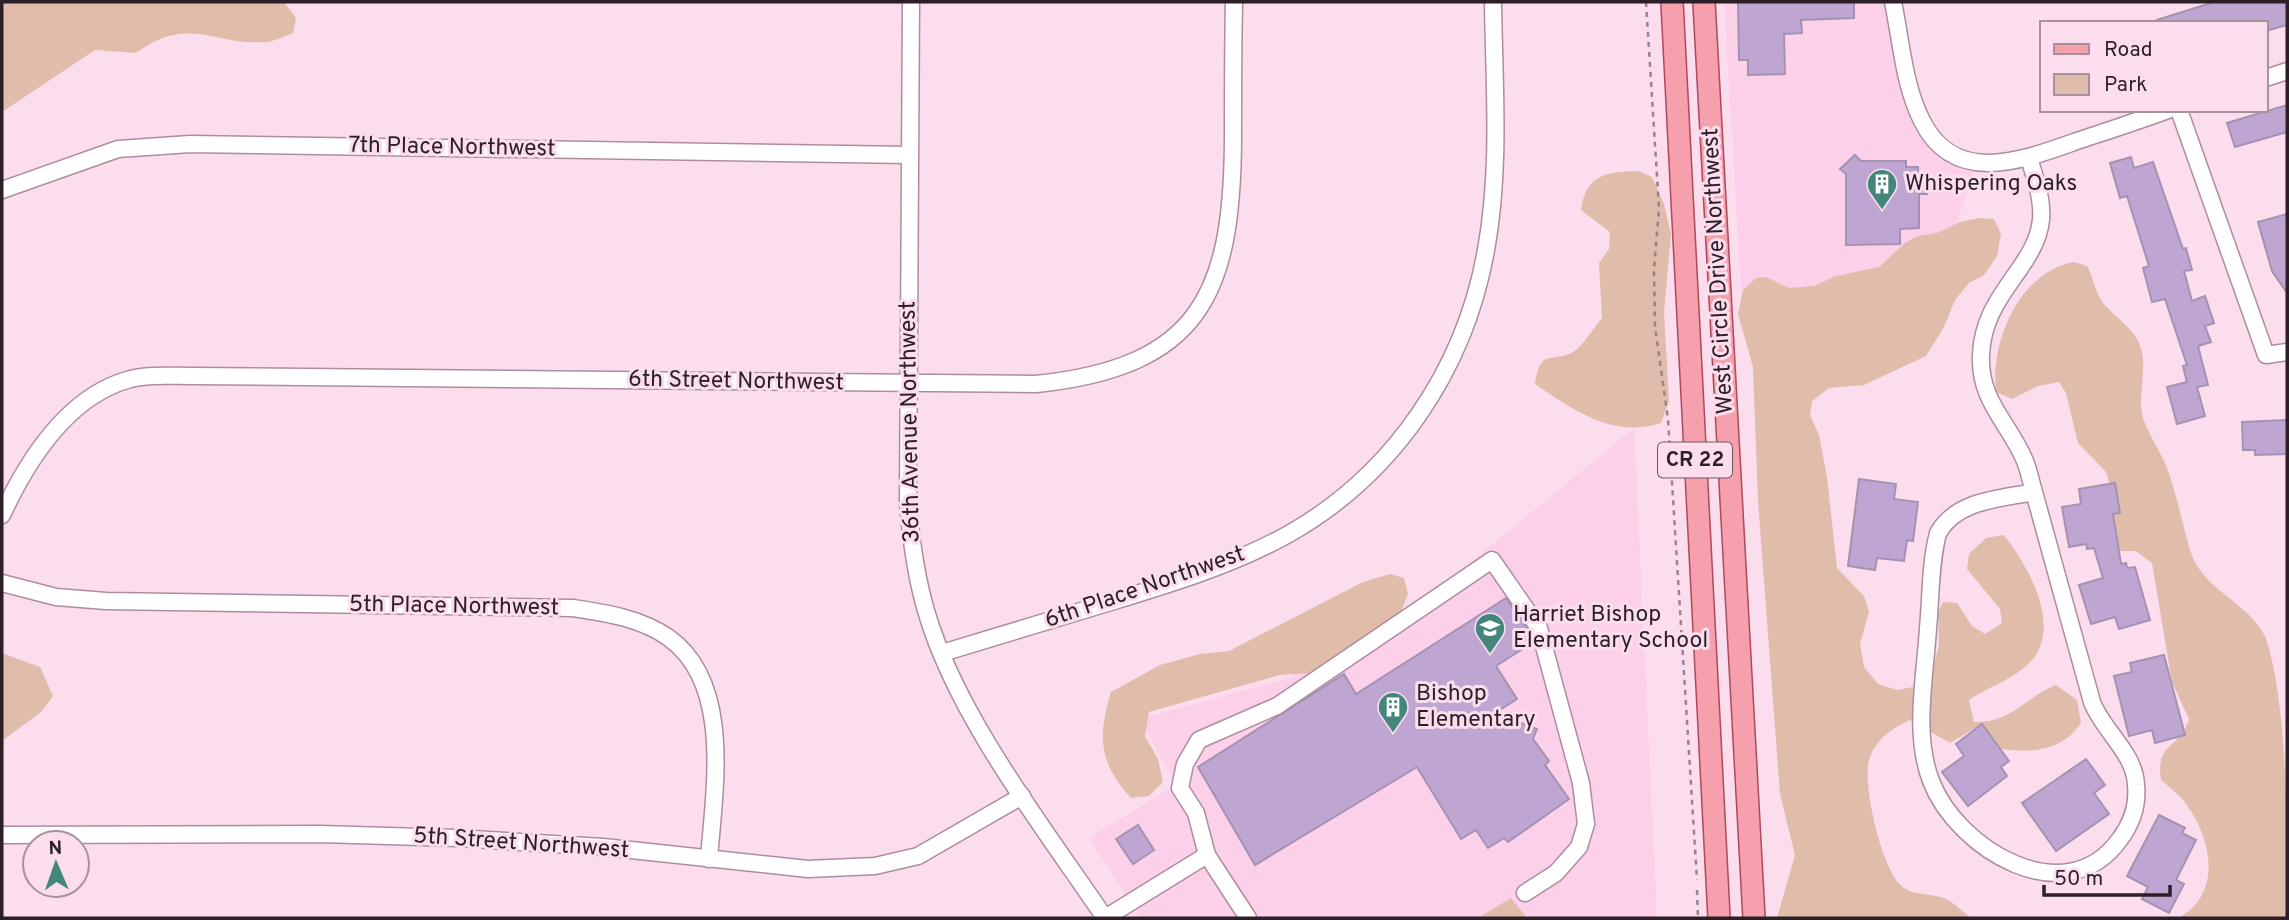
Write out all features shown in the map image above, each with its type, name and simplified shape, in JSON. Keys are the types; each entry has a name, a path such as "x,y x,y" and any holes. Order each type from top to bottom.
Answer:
{"main road":[{"name":"West Circle Drive Northwest","path":"1672,2 1719,918"},
{"name":"West Circle Drive Northwest","path":"1704,2 1754,918"}],"street":[{"name":"36th Avenue Northwest","path":"911,2 906,383 911,538 927,615 957,689 1022,796 1105,918"},
{"name":"6th Street Northwest","path":"2,515 28,466 61,423 103,390 129,379 192,376 1035,384 1081,379 1156,351 1181,331 1203,304 1218,274 1226,245 1233,168 1234,2"},
{"name":"6th Place Northwest","path":"942,653 1188,578 1237,559 1287,535 1324,510 1366,476 1397,444 1448,369 1478,290 1486,249 1494,171 1493,2"},
{"path":"1893,2 1913,97 1923,122 1936,141 1957,158 1969,162 2003,163 2029,158 2162,112"},
{"path":"2268,77 2287,71"},
{"path":"2180,112 2266,355 2287,352"},
{"name":"7th Place Northwest","path":"2,190 118,149 190,144 909,155"},
{"path":"2029,158 2041,204 2039,229 2028,255 1995,302 1987,321 1981,358 1989,401 2025,461 2034,492 2092,702 2098,718 2134,769 2136,782 2134,813 2122,838 2104,858 2072,872 2035,870 2011,863 1969,837 1941,802 1931,780 1921,730 1938,533 1945,521 1959,510 2034,492"},
{"path":"1248,918 1207,855 1196,813 1180,788 1185,764 1199,740 1277,706 1492,561 1539,628 1581,783 1586,824 1578,847 1556,873 1525,894"},
{"name":"5th Place Northwest","path":"2,583 56,597 106,601 573,608 606,613 640,623 669,638 688,657 701,678 710,708 716,769 709,859"},
{"name":"5th Street Northwest","path":"2,835 320,834 443,837 529,841 808,869 875,866 918,856 1022,796"},
{"path":"1105,918 1207,855"}],"path":[{"path":"1646,2 1659,208 1654,269 1656,327 1668,419 1698,918"}],"shaded area":[{"path":"1724,2 1893,2 1929,133 1978,163 1949,244 1744,334"},
{"name":"Harriet Bishop Elementary School","path":"1634,428 1657,918 1141,918 1089,838 1176,785 1140,719 1286,679 1387,631"}],"green space":[{"path":"2,2 284,2 296,18 293,33 267,42 248,42 187,33 155,41 136,53 95,50 2,112"},
{"path":"1638,171 1652,177 1664,204 1671,234 1664,312 1669,401 1661,423 1627,427 1610,425 1579,412 1535,384 1537,372 1544,361 1573,352 1602,318 1599,263 1609,249 1610,232 1581,210 1588,189 1599,177 1607,174"},
{"path":"1979,218 1994,219 2001,234 1997,256 1984,275 1969,283 1955,300 1944,327 1926,356 1864,385 1829,388 1812,401 1810,415 1819,435 1827,477 1837,568 1864,596 1869,612 1860,644 1864,667 1878,684 1897,690 1913,687 1934,663 1939,646 1938,612 1943,602 1957,603 1972,626 1985,634 2002,623 2000,609 1967,569 1969,554 1986,538 2004,535 2031,578 2038,595 2044,629 2041,645 2027,665 1969,700 1974,722 2008,714 2056,685 2077,700 2081,723 2056,745 2024,751 2001,749 1982,724 1950,743 1910,720 1897,727 1875,746 1869,760 1868,788 1881,847 1888,865 1904,888 1946,899 1972,918 1777,918 1795,855 1780,794 1758,501 1753,367 1738,314 1743,290 1756,278 1766,277 1789,288 1814,286 1836,276 1879,267 1905,243 1918,236 1937,233 1960,222"},
{"path":"2074,262 2087,266 2101,300 2139,343 2143,362 2141,402 2144,421 2167,468 2196,564 2214,585 2247,613 2265,636 2279,698 2283,735 2287,918 2178,918 2193,907 2203,894 2208,879 2208,862 2206,845 2192,813 2180,796 2161,780 2160,768 2165,752 2180,736 2189,719 2172,682 2152,563 2136,551 2118,551 2105,537 2112,492 2106,472 2078,443 2066,393 2059,382 2038,386 2012,399 1996,392 1998,352 2012,312 2038,280 2055,268"},
{"path":"1390,574 1404,578 1408,594 1401,612 1313,673 1280,675 1149,712 1145,736 1158,759 1163,782 1149,796 1131,798 1120,785 1112,772 1104,748 1104,722 1111,692 1160,665 1200,654 1229,651 1363,582"},
{"path":"2,653 40,667 53,696 41,712 2,741"},
{"path":"1511,898 1527,918 1478,918"}],"building":[{"path":"1738,2 1854,2 1854,18 1801,20 1802,33 1784,34 1785,74 1748,75 1748,60 1739,60"},
{"path":"2214,2 2287,2 2287,25 2268,30 2268,21 2157,20"},
{"path":"2287,105 2287,132 2235,147 2227,123"},
{"name":"Whispering Oaks","path":"1855,155 1861,161 1906,161 1906,167 1918,167 1918,175 1927,174 1927,194 1919,194 1919,228 1900,229 1900,244 1846,245 1846,174 1840,169"},
{"path":"2131,157 2134,168 2153,162 2183,249 2186,248 2192,270 2184,271 2192,301 2205,296 2214,323 2205,326 2211,342 2198,346 2208,385 2197,387 2205,416 2177,424 2167,387 2187,382 2183,366 2187,365 2165,299 2152,302 2143,268 2149,266 2127,196 2120,198 2110,163"},
{"path":"2287,214 2287,293 2272,271 2258,222"},
{"path":"2287,420 2287,454 2255,455 2255,450 2243,450 2242,422"},
{"path":"1859,479 1896,484 1894,499 1918,502 1913,541 1907,540 1904,561 1877,558 1875,570 1848,566"},
{"path":"2115,483 2120,513 2113,514 2121,564 2126,563 2127,568 2135,567 2150,620 2119,629 2115,617 2091,624 2079,585 2103,578 2094,548 2087,549 2086,544 2069,547 2062,507 2081,504 2079,489"},
{"name":"Bishop Elementary","path":"1506,598 1529,632 1532,643 1496,666 1517,699 1495,713 1537,729 1533,739 1549,761 1545,765 1569,799 1508,842 1504,838 1488,848 1476,830 1461,839 1417,767 1255,865 1198,767 1344,674 1356,694"},
{"path":"2164,655 2185,735 2155,743 2152,730 2129,736 2114,676 2132,672 2130,663"},
{"path":"1982,724 2009,761 2001,767 2007,776 1968,806 1942,772 1964,756 1956,744"},
{"path":"2086,759 2105,785 2094,793 2109,814 2056,851 2022,803"},
{"path":"2159,815 2185,828 2182,833 2196,840 2176,880 2184,884 2169,913 2142,899 2148,887 2127,876"},
{"path":"1138,825 1154,850 1133,864 1116,839"}],"place":[{"name":"Whispering Oaks","path":"1882,211"},
{"name":"Harriet Bishop Elementary School","path":"1490,655"},
{"name":"Bishop Elementary","path":"1393,734"}]}
